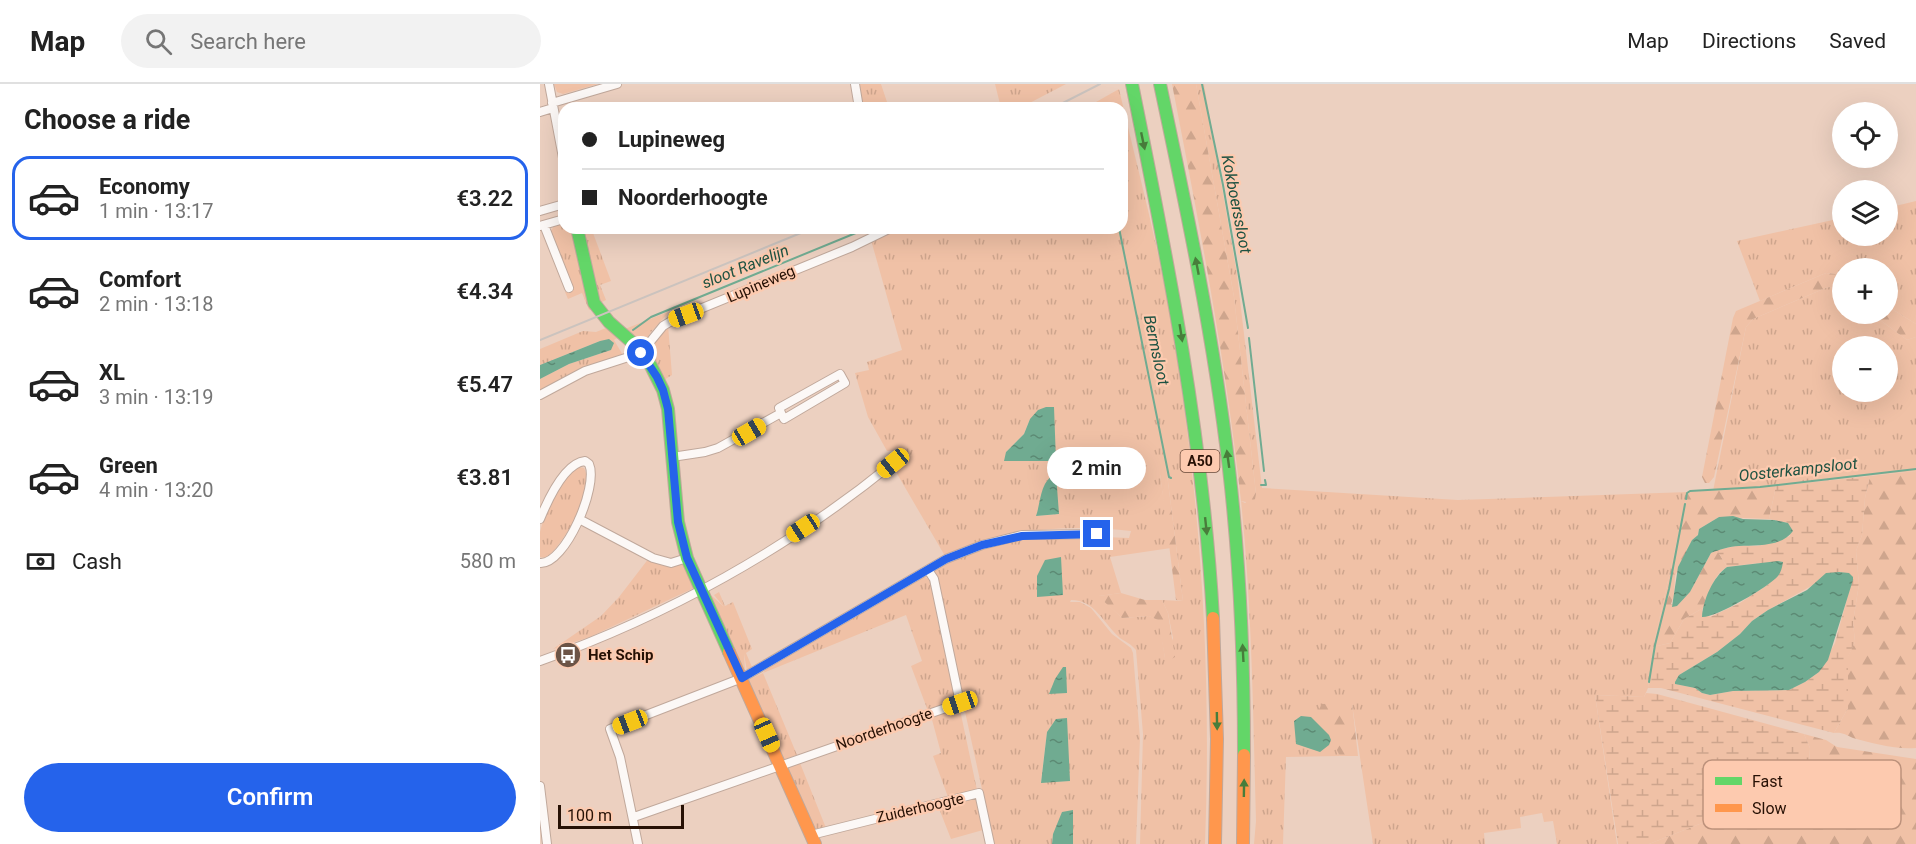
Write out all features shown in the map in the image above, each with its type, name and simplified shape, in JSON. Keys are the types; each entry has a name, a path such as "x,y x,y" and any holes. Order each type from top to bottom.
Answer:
{"main road":[{"name":"A50","path":"1131,84 1178,310 1200,464 1208,541 1215,671 1217,783 1215,844"},
{"name":"A50","path":"1160,84 1209,327 1229,469 1236,539 1244,673 1244,844"},
{"path":"578,234 594,303 602,315 634,344 663,390 668,409 678,522 687,558 813,839"}],"street":[{"path":"549,84 558,131"},
{"path":"562,102 617,84"},
{"path":"855,84 858,102"},
{"path":"540,112 558,103"},
{"path":"540,211 558,206"},
{"path":"558,221 542,225 569,288"},
{"name":"Lupineweg","path":"641,353 663,326 673,320 879,234"},
{"path":"540,395 585,371 641,353"},
{"path":"840,374 845,383 784,419 781,413 779,408 840,374"},
{"path":"672,457 718,448 781,413"},
{"path":"540,519 543,503 566,474 577,463 585,461 589,464 591,473 587,500 579,519 558,552 547,563 540,563"},
{"path":"540,661 616,631 702,589 852,496 893,463"},
{"path":"579,519 663,562 671,563 687,558"},
{"path":"638,844 620,757 610,729 742,678 946,559 1006,538 1043,534 1097,534"},
{"name":"Noorderhoogte","path":"781,765 960,703 934,579 928,570"},
{"path":"634,817 781,765"},
{"path":"540,786 547,844"},
{"name":"Zuiderhoogte","path":"813,839 979,794 990,844"}],"green space":[{"path":"554,84 598,84 563,94 557,92"},
{"path":"858,84 881,84 887,102 860,102"},
{"path":"995,84 1066,84 1032,102 1000,102"},
{"path":"1172,84 1196,84 1234,297 1256,494 1251,503 1241,501 1220,344"},
{"path":"1196,84 1204,84 1237,274 1262,488 1458,500 1688,492 1653,647 1648,688 1644,697 1595,695 1617,844 1557,844 1553,821 1544,822 1542,813 1520,817 1521,828 1484,833 1485,844 1373,844 1352,704 1338,722 1334,734 1340,756 1286,757 1283,844 1254,844 1256,821 1252,661 1241,501 1245,503 1256,494 1234,297"},
{"path":"1119,89 1122,102 1096,102"},
{"path":"1128,127 1169,310 1189,443 1205,643 1207,777 1205,844 1140,844 1143,734 1136,650 1120,638 1093,608 1079,601 1071,600 1070,602 1080,602 1091,608 1112,634 1131,648 1133,653 1140,738 1136,844 1073,844 1073,811 1053,834 1052,844 994,844 934,570 963,555 1002,543 1067,536 1129,538 1131,531 1084,528 1036,530 989,539 945,556 896,472 904,465 903,456 899,451 887,451 868,417 855,373 869,370 867,362 902,350 871,240 884,234 1128,234","holes":["1030,419 1056,461 1006,452 1024,434","1167,474 1183,601 1162,600 1168,613 1173,638 1165,658 1159,620 1149,616 1122,618 1099,596 1121,593 1110,557 1171,548 1160,475","1041,501 1059,514 1037,516","1047,732 1070,781 1041,782"]},
{"path":"1916,201 1916,324 1898,313 1898,258 1832,258 1832,274 1826,273 1760,301 1737,241 1832,220 1832,246 1898,246 1898,205"},
{"path":"558,225 558,234 574,234 592,309 589,310 582,293 568,299 565,292 572,289 550,232"},
{"path":"581,234 593,234 611,281 600,285 606,300 598,304"},
{"path":"1826,273 1832,274 1832,287 1828,287 1753,319 1746,327 1714,477 1709,483 1705,483 1702,477 1736,311"},
{"path":"1828,287 1832,287 1832,324 1885,324 1907,340 1916,337 1916,471 1713,491 1746,327 1753,319"},
{"path":"670,311 642,346 625,329"},
{"path":"1898,313 1916,324 1916,337 1907,340 1885,324 1898,324"},
{"path":"668,325 672,375 664,380 650,350 651,344"},
{"path":"606,328 617,338 614,340 624,357 571,373 540,391 540,379 569,364 611,350 611,341 600,341 540,365 540,349 583,331 596,332"},
{"path":"580,467 584,468 587,478 586,489 576,516 553,551 546,558 540,557 540,532 550,505 566,478"},
{"path":"1916,471 1916,748 1900,748 1834,733 1848,708 1848,656 1855,642 1853,622 1859,584 1856,551 1862,535 1865,498 1870,476"},
{"path":"1160,474 1167,474 1183,601 1176,600"},
{"path":"1870,476 1865,498 1862,535 1856,551 1859,584 1853,622 1855,642 1848,657 1848,708 1834,733 1661,688 1648,688 1653,647 1670,643 1684,619 1703,608 1702,611 1710,617 1740,603 1769,584 1783,562 1727,567 1717,550 1736,546 1758,546 1790,536 1788,523 1769,519 1776,486","holes":["1853,577 1835,643 1819,672 1789,690 1733,691 1710,695 1695,688 1676,684 1679,675 1717,652 1768,610 1813,585"]},
{"path":"1776,486 1769,519 1719,517 1699,529 1698,535 1692,540 1675,576 1674,596 1671,604 1677,606 1690,592 1711,553 1717,550 1727,567 1714,581 1703,608 1684,619 1670,643 1653,647 1688,492"},
{"path":"649,558 664,566 685,564 696,587 590,637 553,649 601,616"},
{"path":"923,576 930,580 955,701 928,711 911,666 922,661 906,615 763,673 769,666"},
{"path":"719,592 725,606 733,602 752,649 746,653 752,667 747,671 744,654 745,671 743,671 709,598 712,596 724,607 714,595"},
{"path":"1121,593 1145,600 1162,600 1168,613 1175,657 1170,660 1165,658 1158,620 1149,616 1122,618 1098,596"},
{"path":"763,673 797,755 783,760 748,680"},
{"path":"1646,693 1657,694 1804,734 1810,748 1809,760 1703,760 1703,823 1649,844 1618,844 1595,695 1644,697"},
{"path":"1352,703 1358,756 1340,756 1334,745 1334,726 1318,719 1317,713 1322,704"},
{"path":"959,705 977,790 948,797 933,756 941,753 931,716"},
{"path":"1804,734 1826,740 1837,747 1916,759 1916,844 1649,844 1703,823 1703,829 1901,829 1901,760 1809,760 1810,748"},
{"path":"800,763 826,828 812,829 786,767"},
{"path":"977,797 983,830 951,839 938,806"}],"water":[{"path":"609,339 614,343 611,350 569,364 540,379 540,365"},
{"path":"1054,407 1056,461 1004,461 1006,452 1024,434 1030,419 1038,410"},
{"path":"1056,474 1059,514 1036,516 1044,486"},
{"path":"1733,516 1788,523 1793,531 1776,543 1732,547 1711,553 1690,592 1677,606 1672,607 1678,567 1692,540 1698,535 1699,529 1719,517"},
{"path":"1061,557 1063,595 1037,597 1037,576 1045,560"},
{"path":"1783,562 1782,568 1773,581 1718,613 1702,617 1704,603 1710,589 1727,567"},
{"path":"1826,573 1849,573 1853,580 1828,660 1819,672 1805,682 1789,690 1733,691 1710,695 1695,688 1675,684 1679,675 1717,652 1768,610 1807,590"},
{"path":"1063,667 1066,667 1067,693 1049,694 1055,679"},
{"path":"1301,716 1311,717 1329,735 1331,740 1329,745 1320,752 1296,744 1294,721"},
{"path":"1067,718 1070,781 1041,783 1047,732 1056,719"},
{"path":"1073,810 1073,844 1052,844 1053,834 1062,812"}],"waterway":[{"name":"Kokboerssloot","path":"1202,84 1223,185 1248,328"},
{"name":"sloot Ravelijn","path":"633,330 651,317 853,234"},
{"name":"Bermsloot","path":"1120,234 1171,478"},
{"name":"Kokboerssloot","path":"1249,338 1264,471"},
{"name":"Oosterkampsloot","path":"1686,499 1690,491 1760,487 1916,469"},
{"name":"Kokboerssloot","path":"1261,485 1266,485 1265,480"},
{"name":"Oosterkampsloot","path":"1649,682 1685,504"}],"railway":[{"path":"1065,102 1100,84"},
{"path":"540,340 798,234"}],"traffic: fast":[{"path":"1132,84 1182,350 1201,483 1213,618"},
{"path":"1160,84 1190,227 1223,420 1241,612 1244,755"},
{"path":"578,234 594,303 609,322 634,344 651,366 663,390 668,409 678,522 687,558 729,652"}],"traffic: slow":[{"path":"1213,618 1217,739 1215,844"},
{"path":"729,652 815,844"},
{"path":"1243,844 1244,755"}],"place":[{"name":"Het Schip","path":"568,655"}],"route":[{"path":"641,353 657,377 668,409 678,522 687,558 742,678 946,559 1006,538 1043,534 1097,534"}]}
